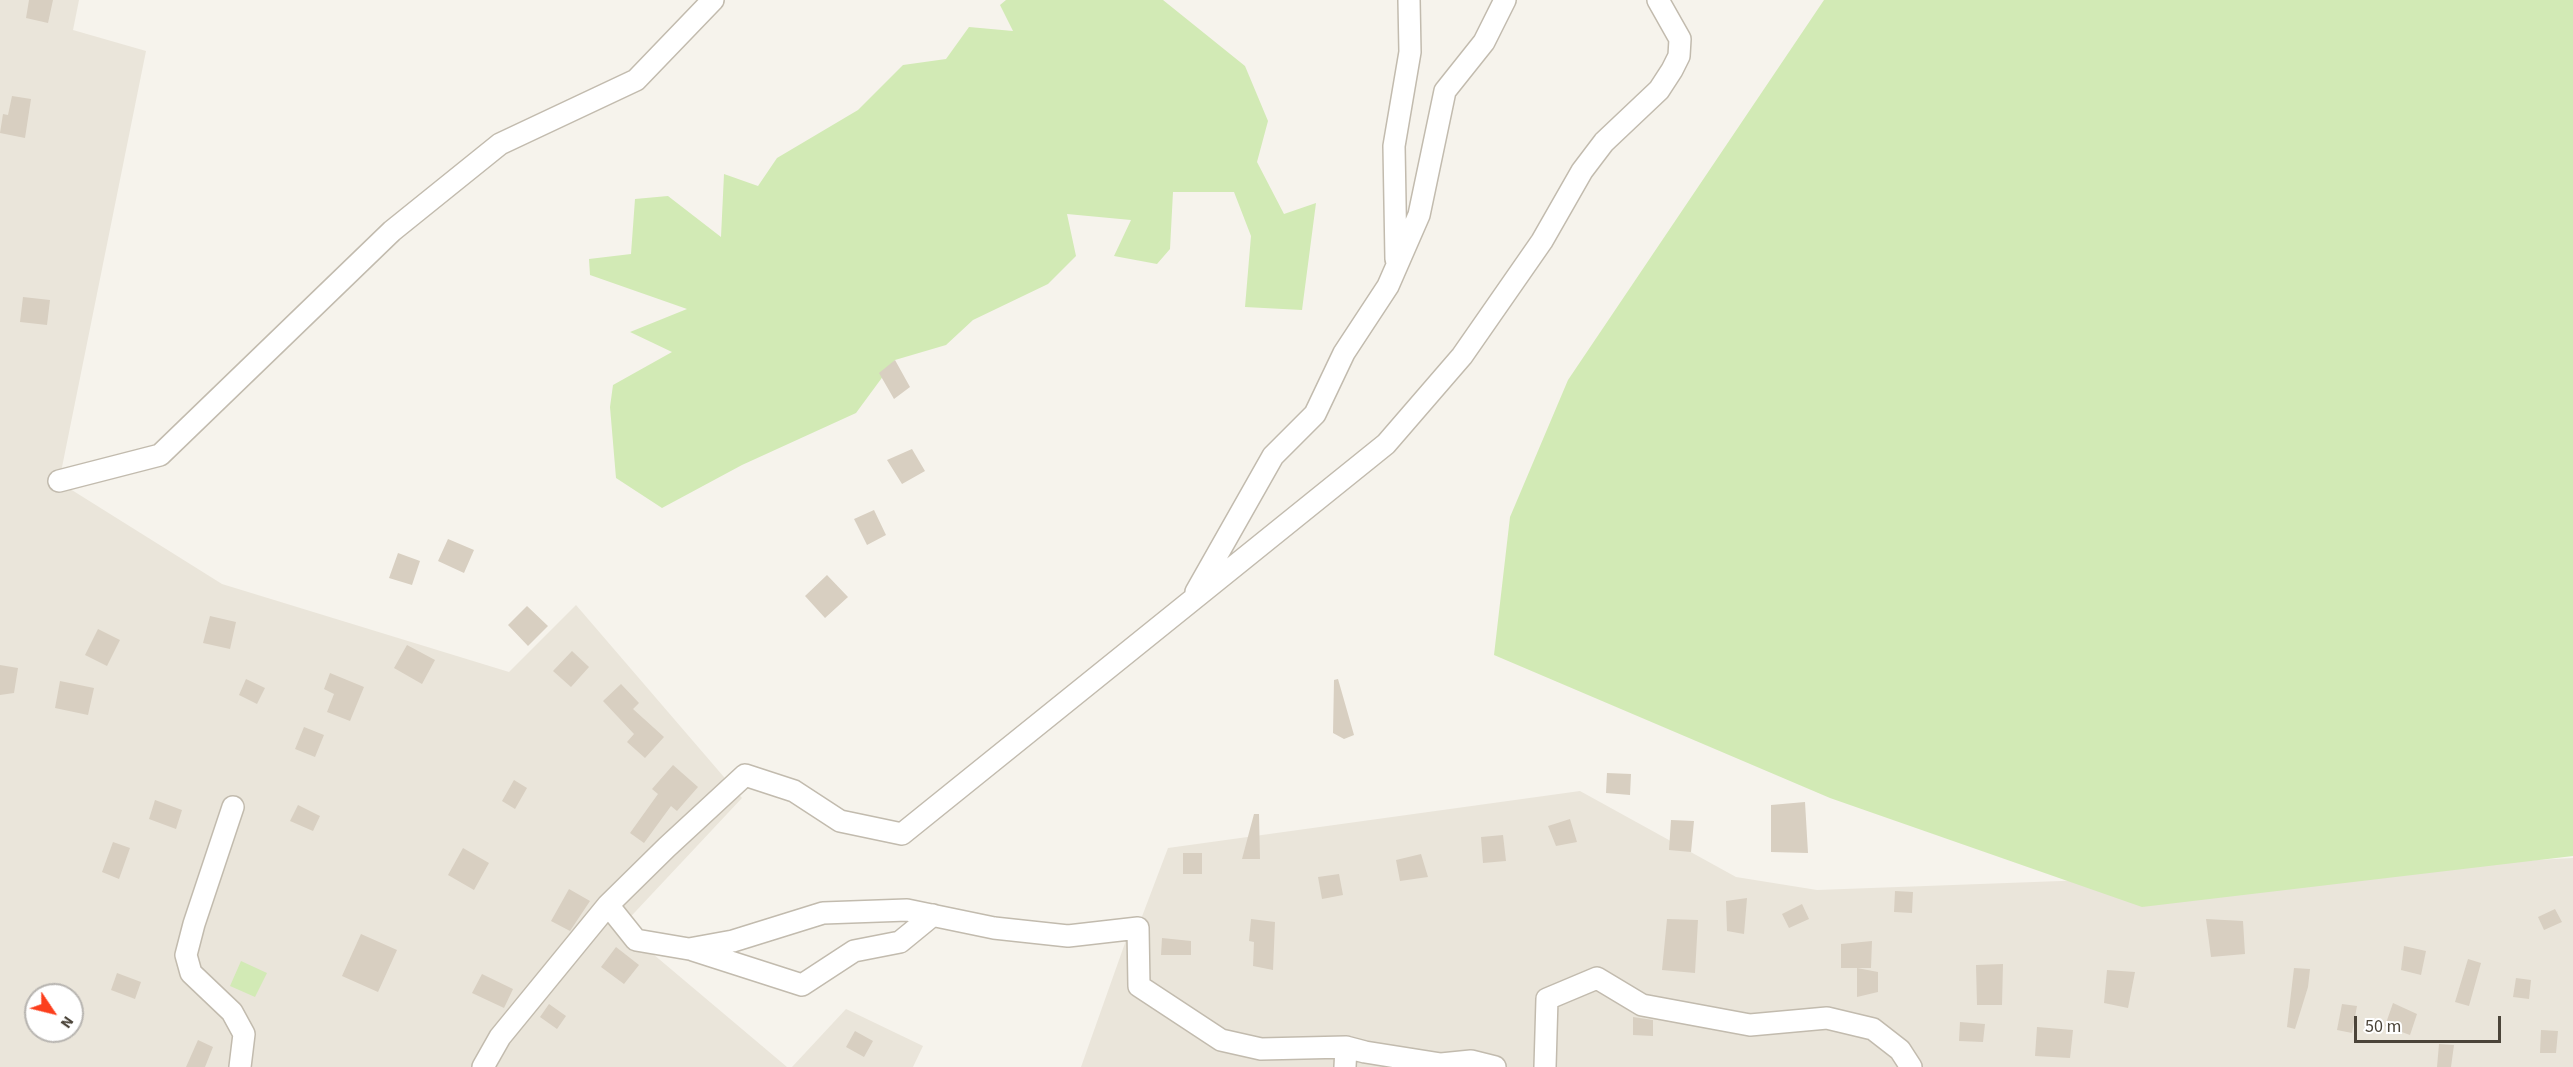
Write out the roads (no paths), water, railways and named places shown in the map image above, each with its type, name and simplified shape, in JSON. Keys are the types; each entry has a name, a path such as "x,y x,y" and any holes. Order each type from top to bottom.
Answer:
{"street":[{"path":"59,482 160,455 392,231 500,144 636,80 713,0"},
{"path":"1396,267 1394,146 1410,52 1409,0"},
{"path":"1190,603 1273,456 1315,414 1344,353 1388,286 1419,215 1445,91 1484,42 1505,0"},
{"path":"483,1067 500,1037 608,905 745,774 794,791 840,821 902,834 1386,444 1462,356 1542,241 1582,171 1605,142 1659,90 1672,70 1679,56 1680,39 1658,0"},
{"path":"233,807 186,955 191,973 232,1012 244,1034 240,1067"},
{"path":"608,905 636,940 689,949 802,985 854,951 900,942 933,915"},
{"path":"689,949 733,941 823,913 907,910 994,928 1068,936 1138,928 1139,986 1221,1040 1261,1049 1346,1057 1365,1052 1442,1064 1471,1061 1495,1067"},
{"path":"1545,1067 1547,999 1597,978 1642,1005 1750,1025 1827,1018 1873,1029 1900,1050 1911,1067"}]}
